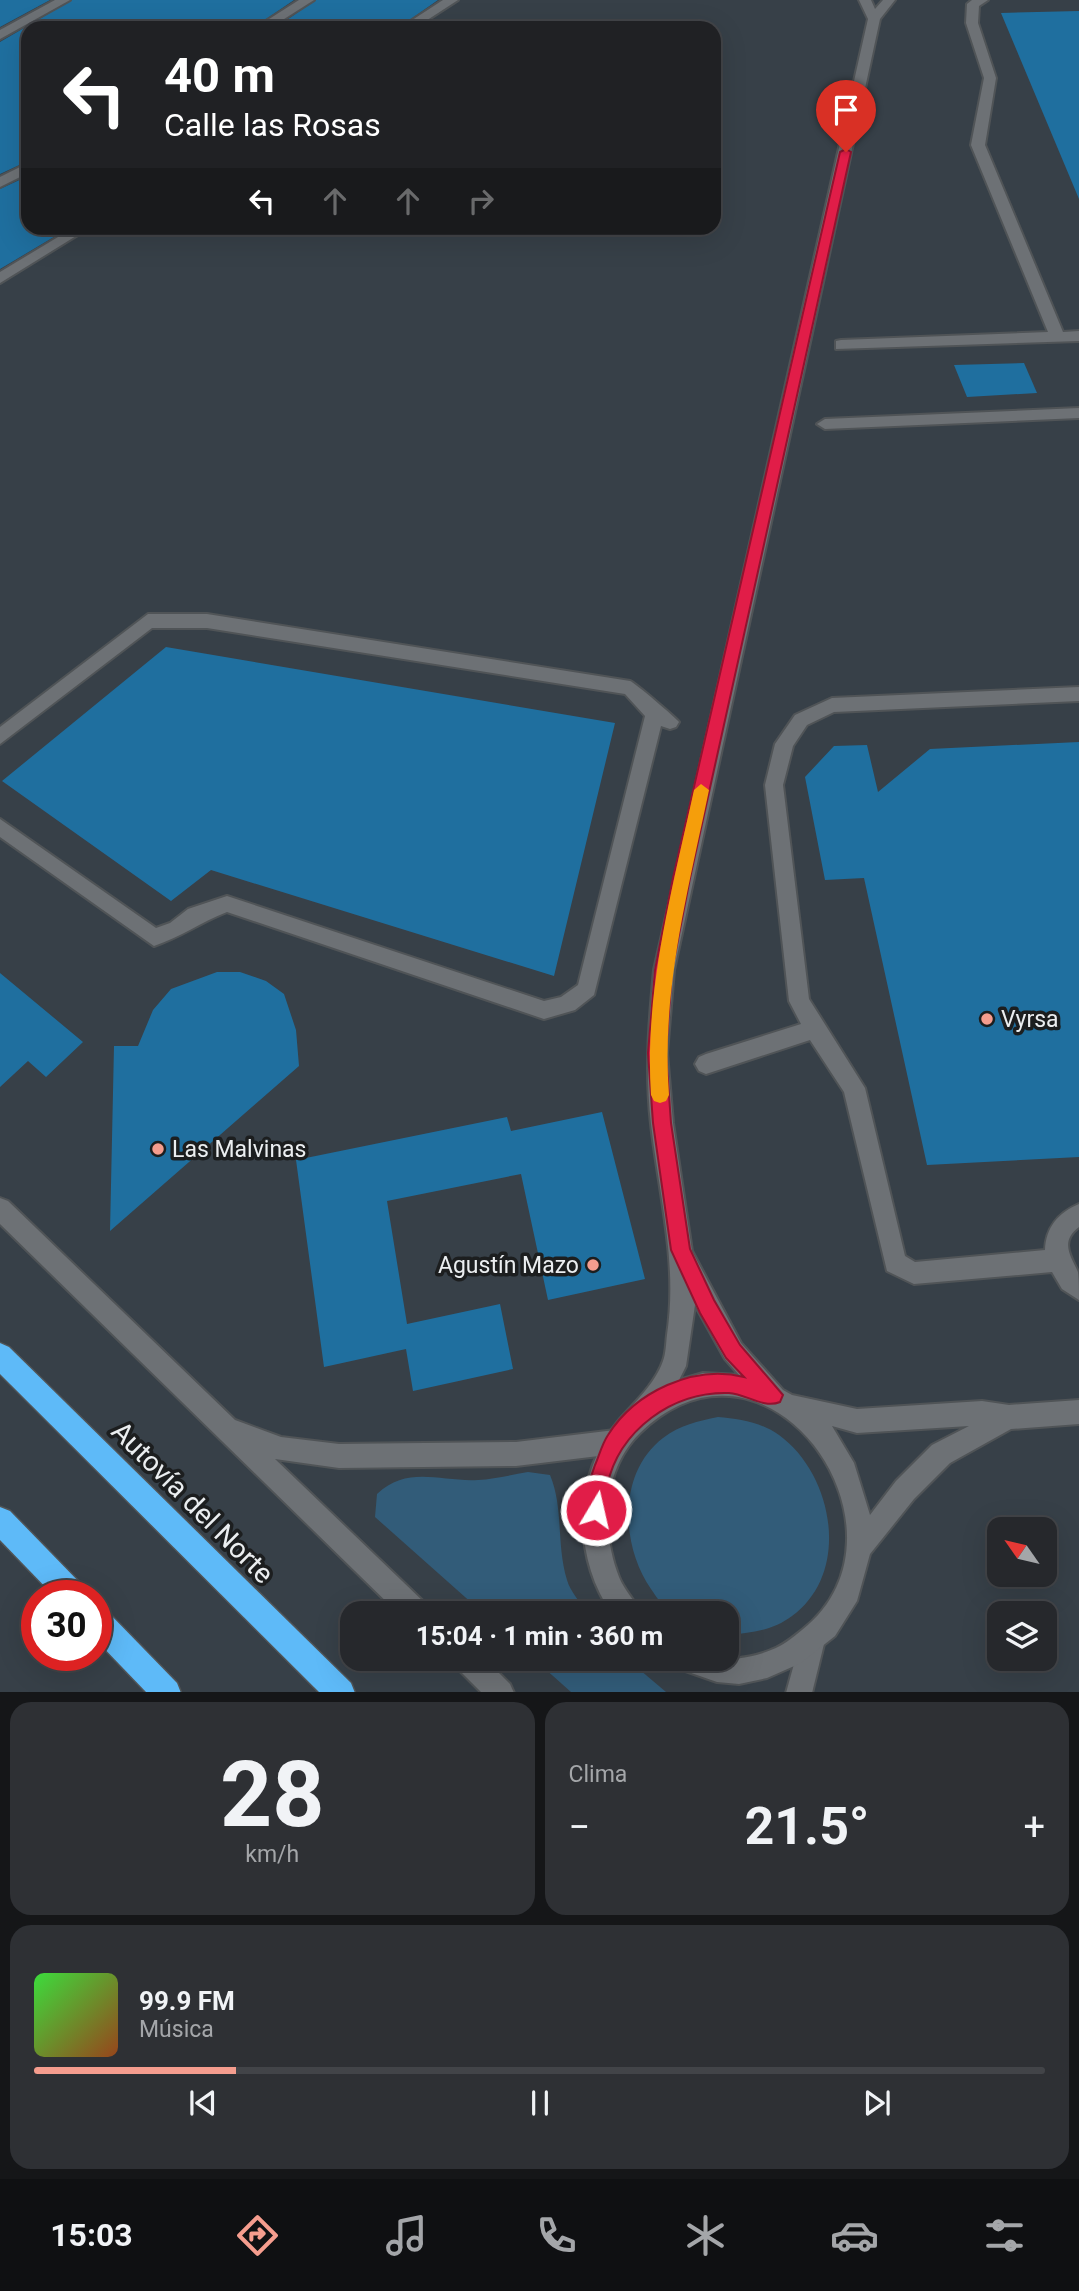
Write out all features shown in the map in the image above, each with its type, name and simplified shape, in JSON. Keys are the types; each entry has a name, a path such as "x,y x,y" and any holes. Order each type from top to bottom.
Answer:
{"highway":[{"name":"Autovía del Norte","path":"0,1356 341,1692"},
{"path":"0,1521 57,1580"},
{"path":"112,1636 167,1692"}],"street":[{"path":"26,21 64,0"},
{"path":"273,21 308,0"},
{"path":"418,21 452,0"},
{"path":"865,0 874,19"},
{"path":"620,1601 608,1583 595,1535 597,1486 615,1442 648,1406 674,1366 684,1299 681,1250 662,1123 657,1053 664,970 681,878 784,433 874,19 889,0"},
{"path":"982,0 973,4 972,23 990,78 978,145 1058,338"},
{"path":"0,35 21,24"},
{"path":"0,183 21,171"},
{"path":"0,278 71,235"},
{"path":"841,345 1079,336"},
{"path":"825,424 1079,413"},
{"path":"0,737 148,621 168,619 207,621 630,688 663,718 587,989 577,1000 544,1010 226,904 195,915 176,929 154,937 0,827"},
{"path":"1058,1260 914,1273 895,1263 854,1088 799,1001 774,785 784,744 801,720 832,705 1079,694"},
{"path":"706,1064 815,1029"},
{"path":"0,1209 405,1601"},
{"path":"1079,1215 1065,1222 1058,1233 1055,1246 1063,1273 1079,1289"},
{"path":"681,1250 707,1307 733,1351 782,1399 820,1430 844,1464 858,1505 860,1547 853,1584 837,1617 811,1644 770,1666 739,1669"},
{"path":"648,1406 687,1387 730,1384 857,1421 982,1413 1009,1417 1079,1412"},
{"path":"860,1547 905,1490 941,1454 1009,1417"},
{"path":"226,1427 281,1449 339,1456 516,1454 615,1442"},
{"path":"799,1692 811,1644"},
{"path":"479,1671 501,1692"}],"shaded area":[{"path":"0,0 1079,0 1079,1692 0,1692"},
{"path":"718,1417 742,1420 765,1427 779,1435 798,1452 823,1498 828,1524 828,1550 823,1575 811,1597 792,1616 777,1625 739,1634 739,1601 660,1601 641,1572 629,1532 628,1510 637,1470 648,1453 663,1438 696,1422"},
{"path":"528,1472 550,1475 557,1501 564,1567 567,1580 579,1601 470,1601 375,1517 377,1494 401,1480 413,1477 464,1480"},
{"path":"547,1671 641,1671 666,1692 571,1692"}],"building":[{"path":"0,0 50,0 0,27"},
{"path":"72,0 294,0 263,21 36,21"},
{"path":"316,0 438,0 408,21 285,21"},
{"path":"1079,11 1079,199 1001,13"},
{"path":"21,30 21,164 0,174 0,42"},
{"path":"21,179 21,235 57,235 0,269 0,189"},
{"path":"1024,363 1037,393 967,397 954,365"},
{"path":"166,647 615,723 554,976 211,870 171,901 2,781"},
{"name":"Vyrsa","path":"1079,742 1079,1157 927,1165 864,878 825,880 805,777 834,746 867,745 878,792 930,749"},
{"name":"Las Malvinas","path":"217,972 240,972 266,981 284,994 296,1030 299,1066 110,1231 114,1046 138,1046 153,1010 171,989"},
{"path":"0,973 83,1042 46,1077 28,1061 0,1087"},
{"path":"602,1112 645,1279 548,1300 521,1174 387,1201 407,1324 500,1304 513,1369 413,1391 406,1349 324,1367 296,1160 507,1117 511,1131"}],"slow traffic":[{"path":"660,1095 657,1053 664,970 701,790"}],"place":[{"name":"Vyrsa","path":"987,1019"},
{"name":"Las Malvinas","path":"158,1149"},
{"name":"Agustín Mazo","path":"593,1265"}],"route":[{"path":"596,1510 597,1486 615,1442 630,1422 648,1406 687,1387 730,1384 774,1395 733,1351 707,1307 681,1250 662,1123 657,1053 664,970 681,878 846,152"}]}
